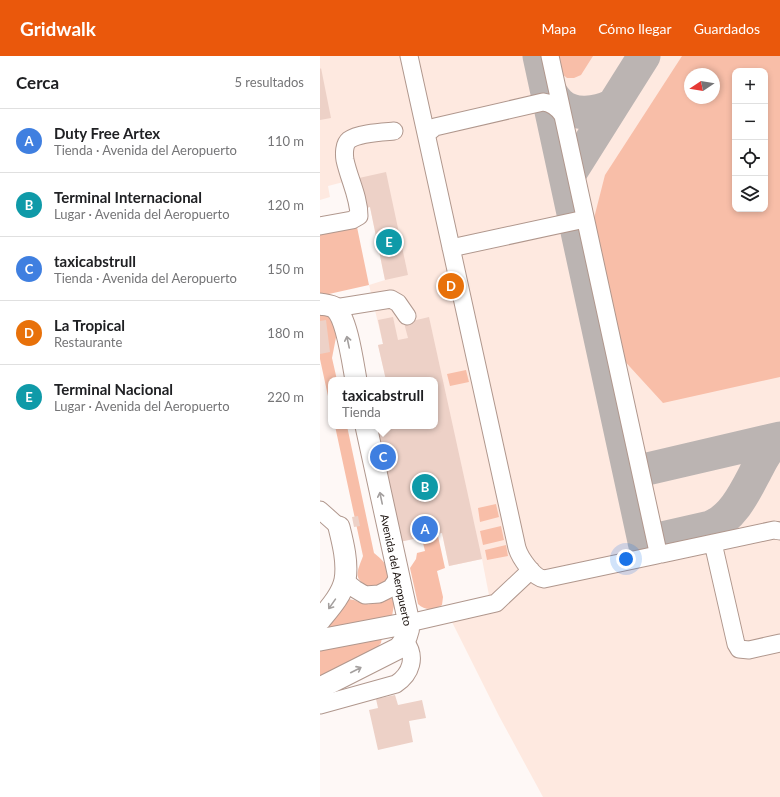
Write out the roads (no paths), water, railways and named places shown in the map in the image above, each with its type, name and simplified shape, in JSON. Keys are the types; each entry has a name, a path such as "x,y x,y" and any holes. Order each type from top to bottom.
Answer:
{"main road":[{"path":"327,306 341,316 355,377"},
{"name":"Avenida del Aeropuerto","path":"320,688 399,648 408,640 398,578 367,429"},
{"path":"320,620 332,606 340,593 345,580 344,547 339,527"},
{"path":"320,640 408,640"}],"street":[{"path":"409,56 429,129 451,248 517,548 520,557 531,576"},
{"path":"550,56 658,552"},
{"path":"543,102 554,91 556,85"},
{"path":"429,129 543,102 554,106 562,114"},
{"path":"320,226 352,220 358,216 359,210 345,159 345,146 349,140 356,136 394,131"},
{"path":"451,248 585,219"},
{"path":"327,306 391,300 398,304 407,316"},
{"path":"320,510 339,527"},
{"path":"658,552 662,554 774,530 780,531"},
{"path":"713,543 736,644 739,649 749,650 780,643"},
{"path":"408,640 413,642 428,626 450,613 496,603 531,576 547,578 657,555 658,552"},
{"path":"345,580 355,589 366,595 379,594 391,588 398,578"},
{"path":"408,640 450,613"},
{"path":"320,705 396,684 404,679 409,672 411,664 408,640"}],"place":[{"name":"Terminal Nacional","path":"389,242"},
{"name":"La Tropical","path":"451,286"},
{"name":"taxicabstrull","path":"383,457"},
{"name":"Terminal Internacional","path":"425,487"},
{"name":"Duty Free Artex","path":"425,529"}]}
